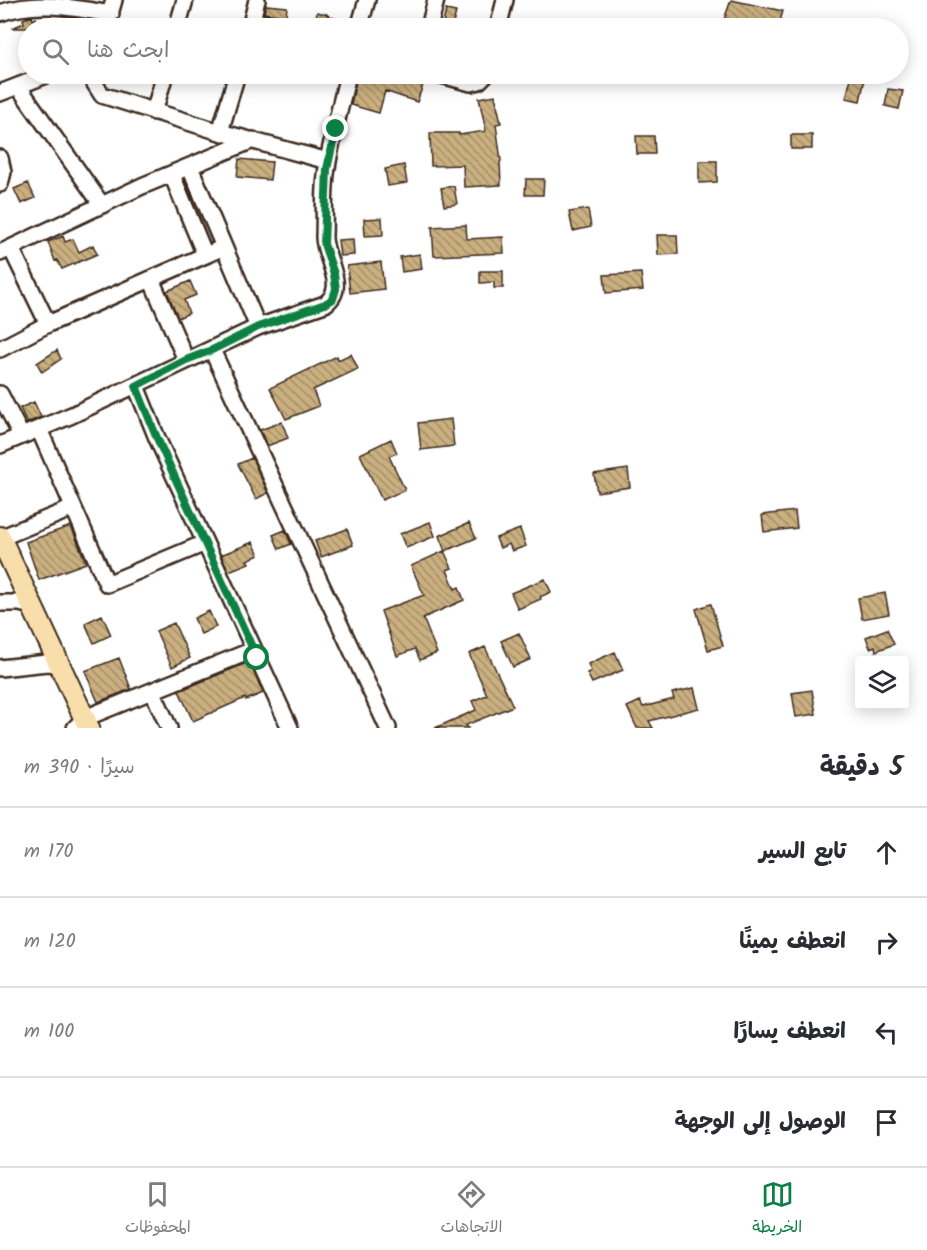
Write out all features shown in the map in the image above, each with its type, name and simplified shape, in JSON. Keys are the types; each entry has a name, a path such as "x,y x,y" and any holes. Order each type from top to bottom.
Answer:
{"main road":[{"path":"0,537 17,604"},
{"path":"0,561 17,604 53,664 81,726"}],"street":[{"path":"180,18 185,0"},
{"path":"252,18 257,0"},
{"path":"362,18 367,0"},
{"path":"432,18 436,0"},
{"path":"500,18 505,0"},
{"path":"0,13 33,4 110,14"},
{"path":"0,93 23,84"},
{"path":"95,84 102,95 220,132 328,161"},
{"path":"154,112 162,84"},
{"path":"220,132 234,84"},
{"path":"0,445 136,386 258,327 325,304 333,299 336,289 334,274 324,244 328,161 346,84"},
{"path":"18,86 102,205"},
{"path":"48,324 5,251 102,205 253,140"},
{"path":"0,158 3,172 0,184"},
{"path":"190,167 258,327"},
{"path":"172,175 205,255"},
{"path":"0,349 48,324 224,247"},
{"path":"151,279 186,360"},
{"path":"212,350 388,728"},
{"path":"136,386 290,728"},
{"path":"0,394 21,435"},
{"path":"39,429 106,584 205,543"},
{"path":"0,537 73,508"},
{"path":"81,726 153,692 254,650"},
{"path":"0,668 53,664"},
{"path":"153,692 170,728"}],"building":[{"path":"731,0 783,11 781,18 725,18"},
{"path":"266,5 287,7 286,16 264,13"},
{"path":"446,10 456,12 454,18 444,18"},
{"path":"317,12 334,18 316,18"},
{"path":"355,84 423,84 417,102 385,91 379,113 351,105"},
{"path":"850,84 864,84 860,101 846,98"},
{"path":"888,89 903,91 899,109 885,106"},
{"path":"495,95 501,123 496,124 501,161 501,185 464,187 463,165 431,166 430,133 459,133 459,135 486,131 479,98"},
{"path":"791,135 812,135 812,149 791,149"},
{"path":"636,136 654,136 655,154 637,154"},
{"path":"239,159 272,162 270,180 237,177"},
{"path":"699,161 717,161 717,182 699,183"},
{"path":"404,165 407,183 388,186 385,169"},
{"path":"526,179 544,179 543,195 525,195"},
{"path":"28,183 35,198 21,204 14,189"},
{"path":"454,186 457,204 444,206 441,188"},
{"path":"588,209 591,227 573,231 569,212"},
{"path":"382,218 383,235 365,236 364,219"},
{"path":"466,225 467,239 503,237 504,253 434,256 432,227"},
{"path":"657,235 677,235 678,254 658,255"},
{"path":"63,236 65,242 73,239 79,252 93,245 97,254 62,269 57,260 55,261 48,242"},
{"path":"353,239 354,255 340,256 338,240"},
{"path":"420,254 422,269 402,272 400,257"},
{"path":"381,262 384,289 350,293 347,266"},
{"path":"480,271 503,271 503,288 494,288 494,282 480,283"},
{"path":"641,273 643,290 606,293 604,275"},
{"path":"190,281 196,295 184,300 189,313 178,318 167,291"},
{"path":"57,350 61,359 42,372 37,363"},
{"path":"351,354 358,369 313,390 319,406 286,419 270,388 337,356 338,360"},
{"path":"34,402 41,417 27,423 20,408"},
{"path":"451,419 454,446 421,450 418,423"},
{"path":"282,422 288,438 267,446 260,430"},
{"path":"391,439 397,453 389,456 405,490 382,500 360,454"},
{"path":"252,458 268,493 256,499 238,464"},
{"path":"628,469 630,487 597,492 594,474"},
{"path":"795,511 797,528 764,532 762,515"},
{"path":"430,522 435,536 406,548 400,534"},
{"path":"469,523 476,538 445,551 439,536"},
{"path":"71,526 86,563 39,580 26,542"},
{"path":"347,529 353,545 321,557 315,541"},
{"path":"520,529 526,546 512,551 509,544 500,548 496,538"},
{"path":"285,530 291,544 279,549 273,535"},
{"path":"253,542 259,555 247,560 249,563 229,571 221,555"},
{"path":"444,551 452,568 447,570 455,589 459,587 464,600 423,618 437,653 420,660 415,649 397,656 381,611 424,595 411,566"},
{"path":"545,579 551,592 518,609 511,593"},
{"path":"885,593 889,614 862,619 858,598"},
{"path":"711,604 723,646 708,650 696,609"},
{"path":"209,611 216,627 201,634 194,618"},
{"path":"102,615 111,635 94,643 85,623"},
{"path":"174,623 190,658 172,667 156,631"},
{"path":"887,629 894,644 876,651 875,646 870,648 866,637"},
{"path":"519,633 531,659 513,667 501,641"},
{"path":"485,647 513,706 466,725 468,728 435,728 476,710 472,701 487,695 469,654"},
{"path":"615,652 623,670 592,683 587,673 591,671 588,664"},
{"path":"119,658 131,689 98,702 85,671"},
{"path":"249,662 263,693 246,700 245,698 193,721 179,691"},
{"path":"694,688 699,708 649,721 653,728 637,728 627,707 640,701 643,707 674,699 672,693"},
{"path":"812,690 816,714 796,717 792,693"}],"route":[{"path":"257,658 157,438 136,386 258,327 325,304 333,299 336,289 334,274 324,244 327,169 336,129"}]}
